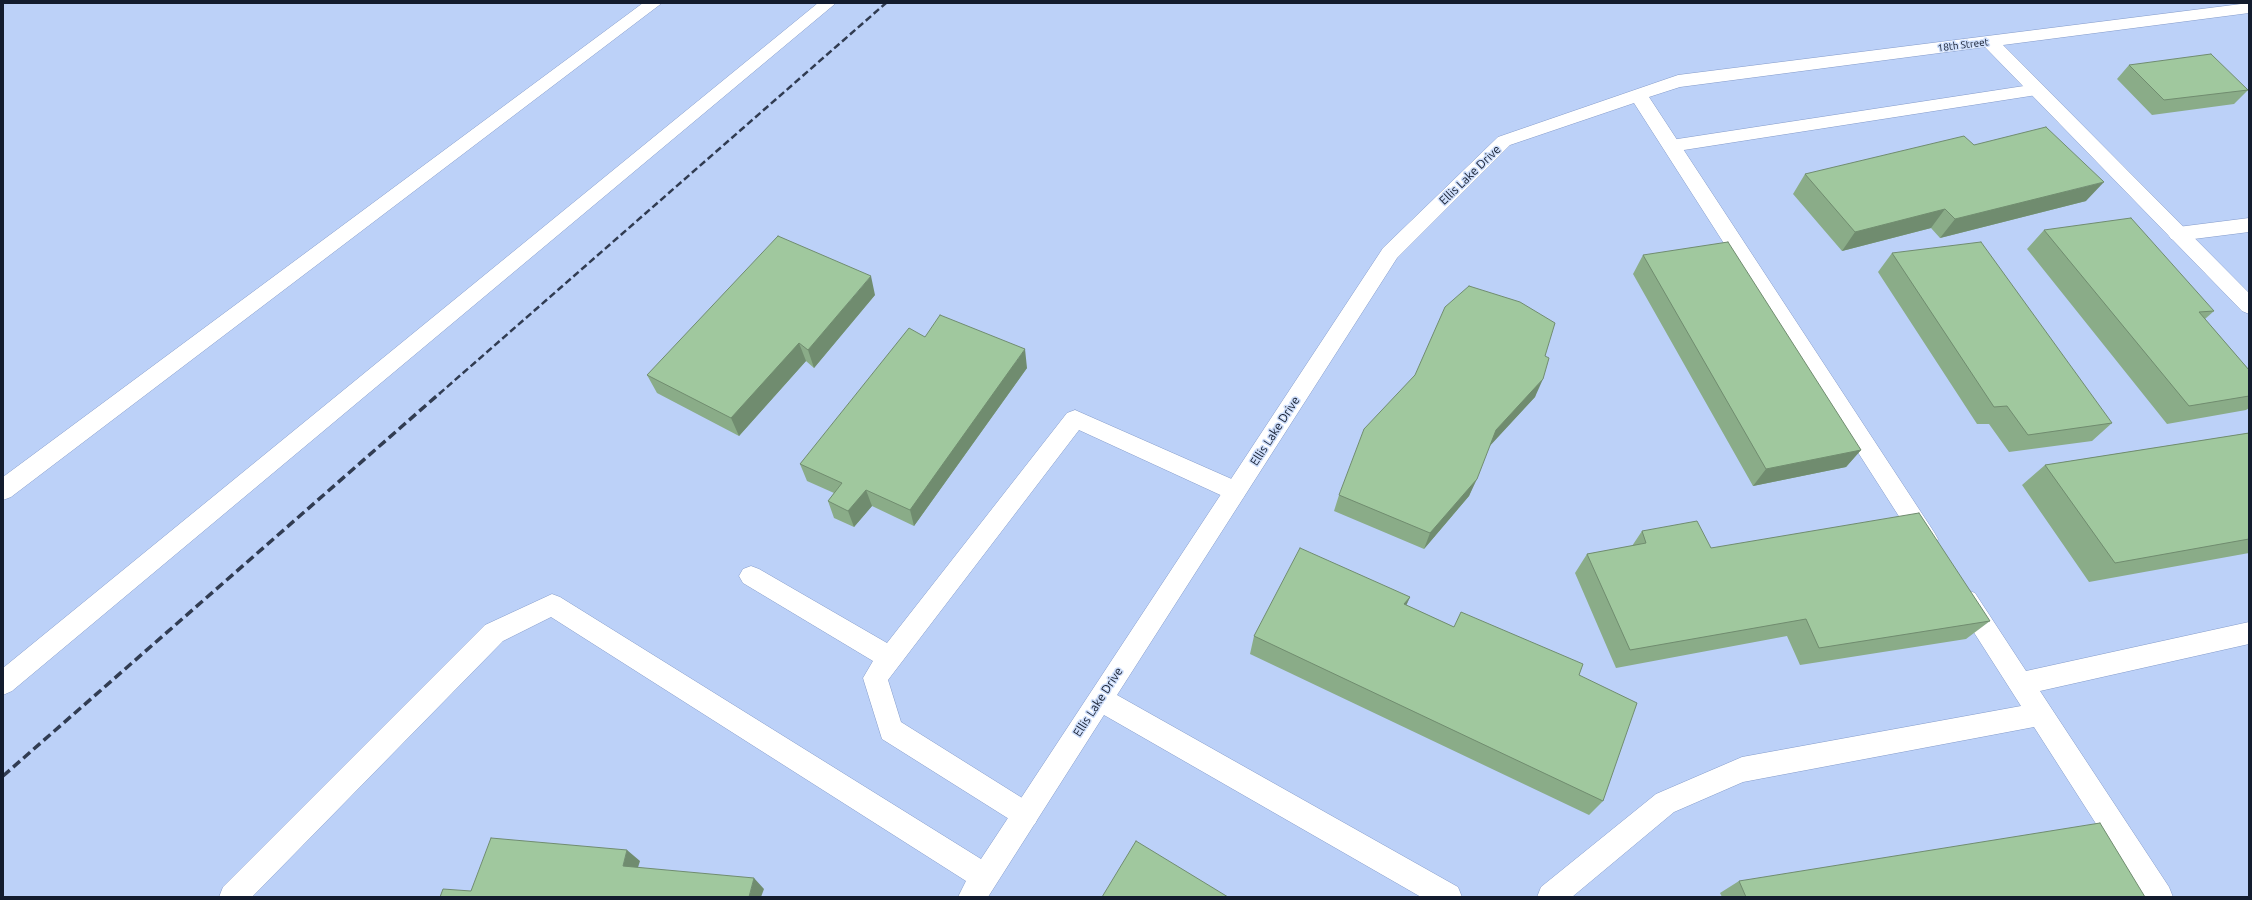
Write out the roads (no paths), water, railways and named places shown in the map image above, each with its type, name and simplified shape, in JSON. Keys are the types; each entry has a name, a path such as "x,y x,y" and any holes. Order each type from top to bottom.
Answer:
{"street":[{"path":"3,490 654,3"},
{"path":"3,684 828,3"},
{"name":"18th Street","path":"1678,81 2249,8"},
{"path":"1989,41 2249,306"},
{"name":"Ellis Lake Drive","path":"979,887 1390,252 1504,141 1678,81"},
{"path":"1671,146 2037,90"},
{"path":"1638,95 1938,557"},
{"path":"2178,234 2249,225"},
{"path":"1026,815 891,730 876,678 1075,419 1235,491"},
{"path":"751,576 891,658"},
{"path":"1956,584 2159,897"},
{"path":"233,897 494,633 552,605 979,887"},
{"path":"2020,684 2249,633"},
{"path":"1100,699 1448,897"},
{"path":"1565,892 1665,803 1742,770 2040,714"}],"railway":[{"path":"439,394 886,3"},
{"path":"3,776 440,393"}]}
